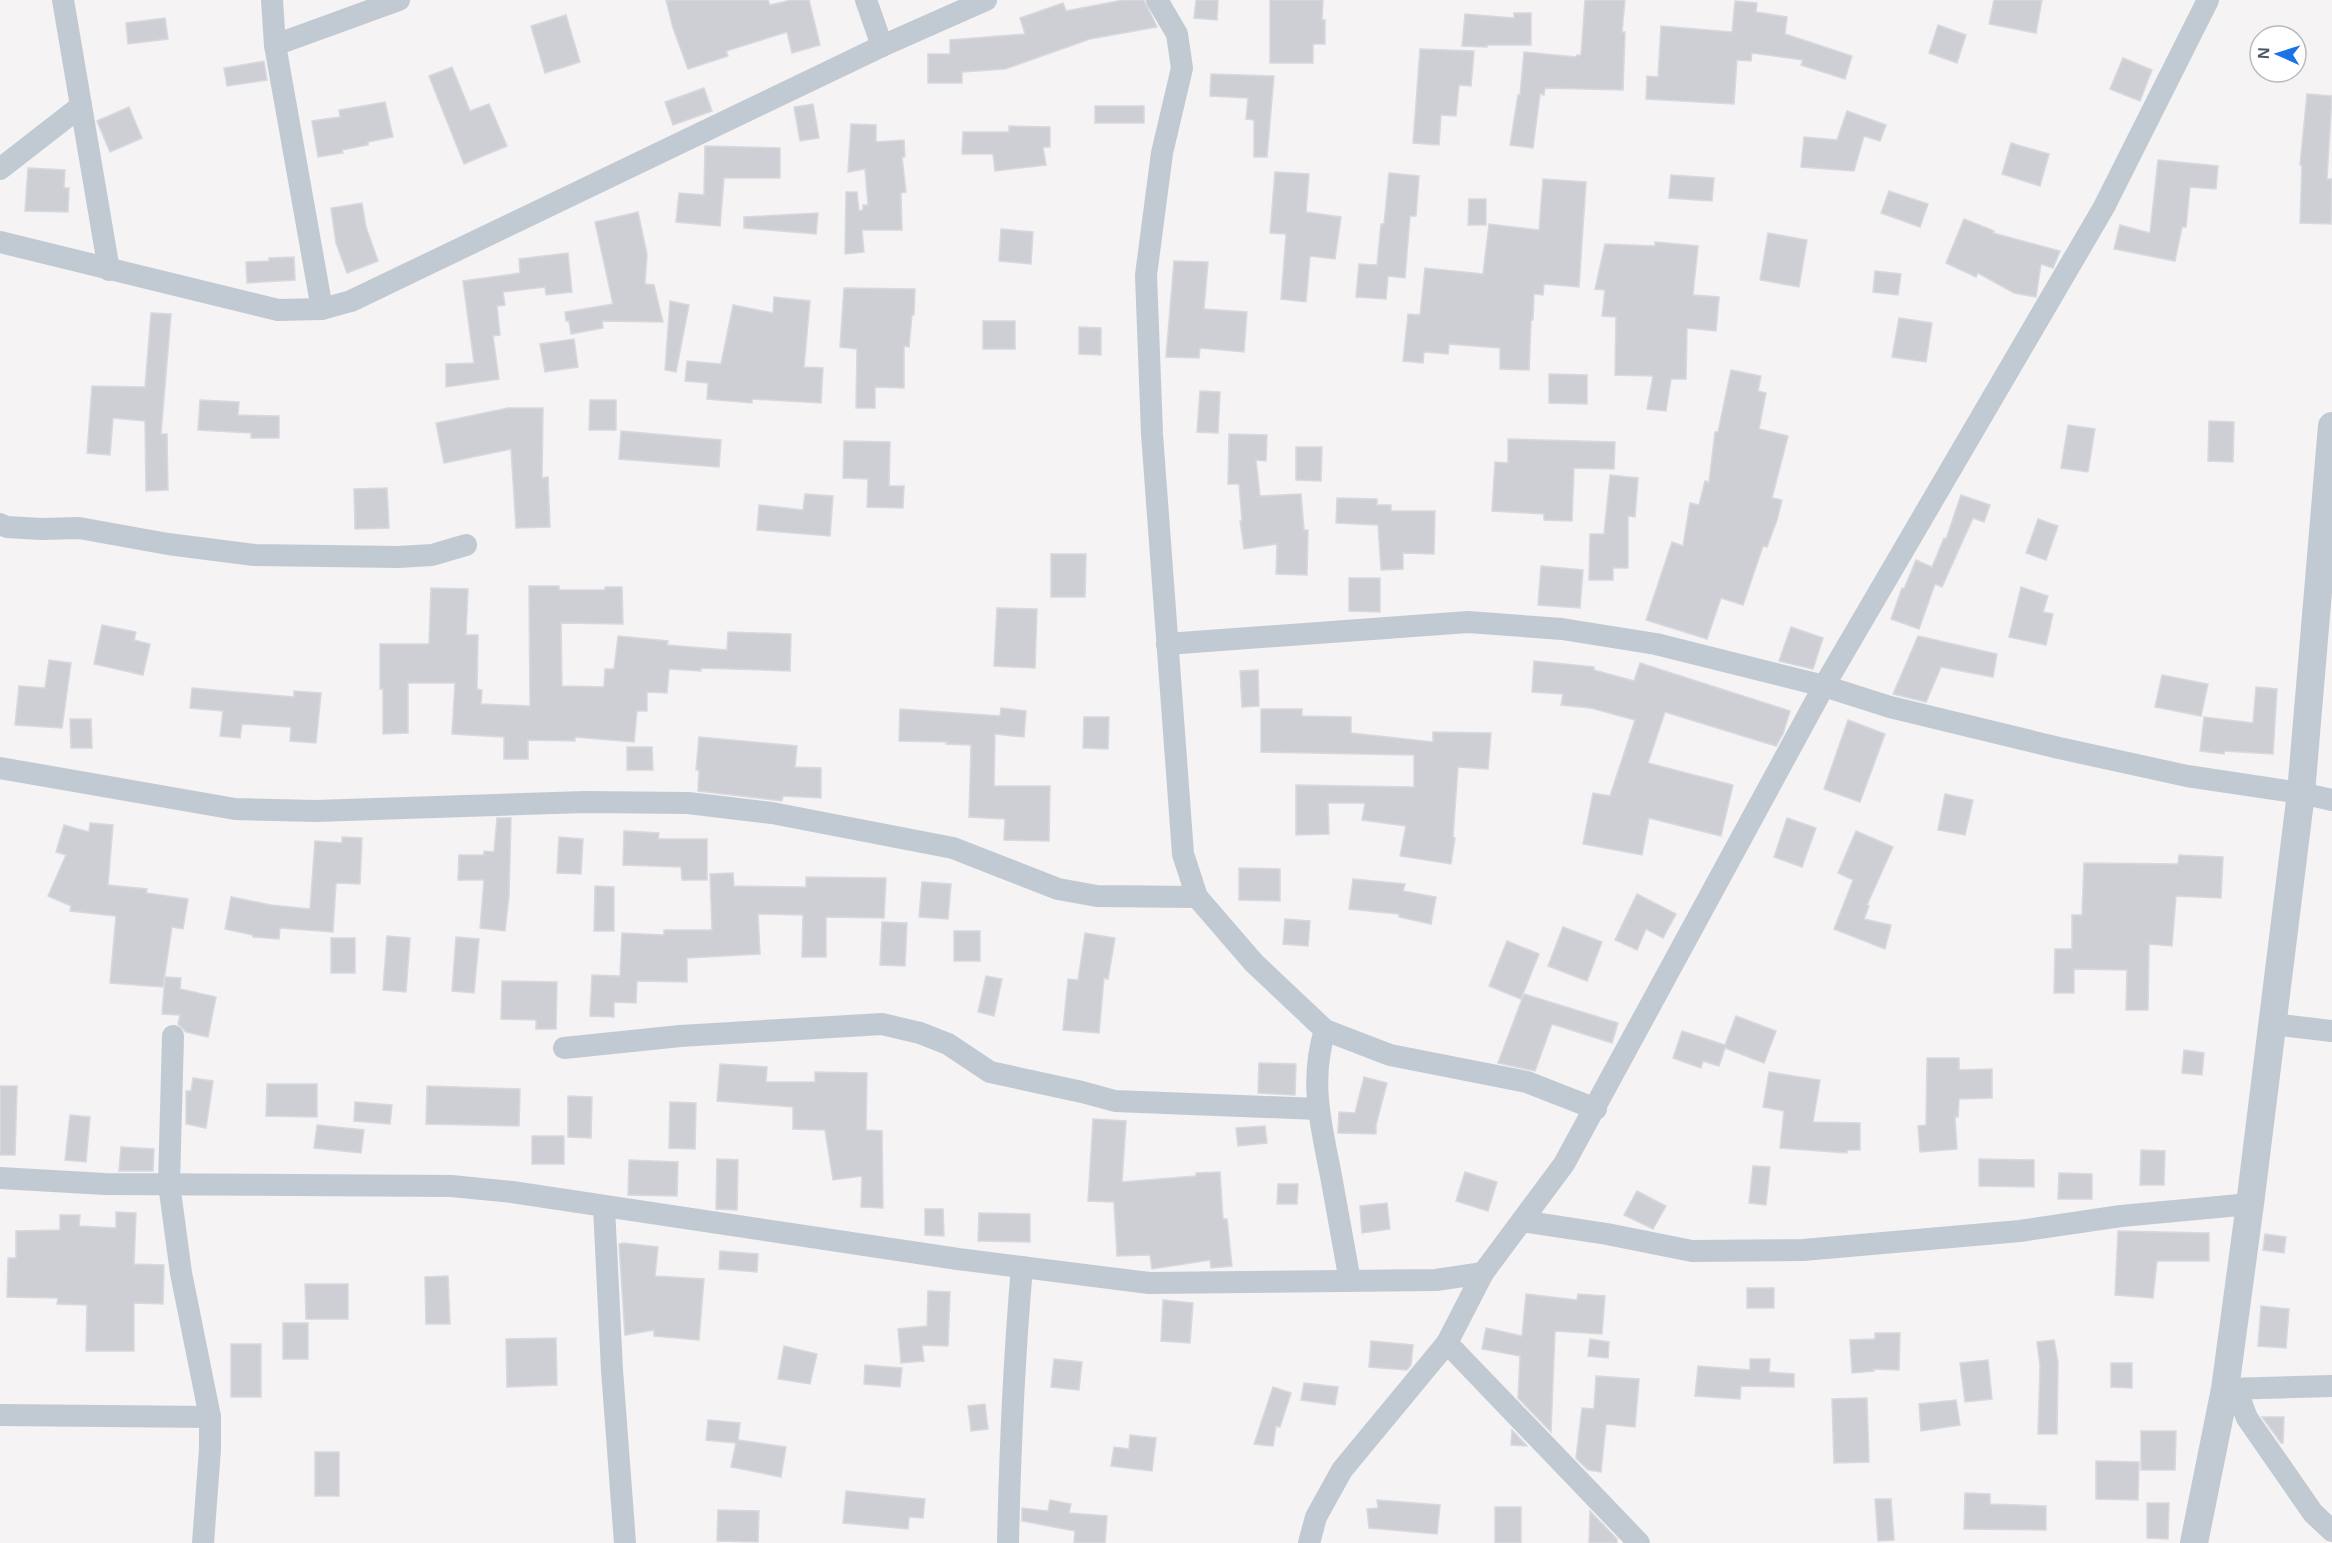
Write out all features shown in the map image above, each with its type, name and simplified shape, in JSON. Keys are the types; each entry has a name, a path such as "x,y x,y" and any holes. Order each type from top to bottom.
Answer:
{"street":[{"path":"63,0 109,270"},
{"path":"272,0 275,45 322,309"},
{"path":"275,45 399,0"},
{"path":"866,0 882,46"},
{"path":"0,242 278,310 322,309 351,301 882,46 986,0"},
{"path":"1157,0 1177,34 1182,68 1162,153 1146,275 1152,434 1183,854 1197,897 1254,963 1325,1030 1390,1055 1527,1082 1596,1109"},
{"path":"1309,1543 1316,1517 1342,1470 1378,1423 1447,1343 1483,1273 1564,1164 1596,1109 1824,686 2104,207 2208,0"},
{"path":"0,169 81,105"},
{"path":"2194,1543 2230,1389 2250,1204 2301,793 2332,426"},
{"path":"0,524 7,527 41,529 79,528 168,544 254,555 398,557 432,555 466,545"},
{"path":"1167,644 1468,622 1562,629 1656,644 1824,686 1890,707 2059,748 2187,776 2301,793 2332,800"},
{"path":"0,768 236,808 315,811 585,802 688,803 772,813 953,848 1058,889 1097,896 1197,897"},
{"path":"564,1048 680,1036 882,1024 920,1033 948,1044 990,1072 1114,1101 1318,1109"},
{"path":"2272,1024 2332,1031"},
{"path":"1325,1030 1318,1054 1316,1077 1318,1109 1350,1281"},
{"path":"173,1036 169,1184 182,1273 210,1416 210,1449 203,1543"},
{"path":"0,1178 105,1184 451,1186 512,1192 1022,1267 1149,1283 1436,1280 1483,1273"},
{"path":"1522,1221 1607,1234 1692,1251 1803,1250 2020,1231 2121,1216 2250,1204"},
{"path":"604,1207 612,1370 625,1543"},
{"path":"1008,1543 1010,1438 1022,1267"},
{"path":"1447,1343 1639,1543"},
{"path":"2230,1389 2332,1386"},
{"path":"2230,1389 2247,1418 2313,1513 2332,1532"},
{"path":"0,1415 210,1416"}],"building":[{"path":"666,0 768,0 770,5 791,0 809,0 820,45 792,53 787,32 726,51 728,56 688,69 673,28"},
{"path":"1123,0 1144,0 1157,27 1090,39 1005,69 962,72 962,83 928,83 928,54 950,54 950,40 1025,34 1020,18 1063,3 1066,11"},
{"path":"1196,0 1218,0 1217,20 1194,18"},
{"path":"1270,0 1323,0 1322,20 1325,20 1325,44 1313,44 1313,63 1270,63"},
{"path":"1585,0 1625,0 1622,32 1625,32 1623,90 1545,88 1544,95 1540,94 1533,148 1510,145 1518,95 1520,95 1524,52 1576,57 1581,55"},
{"path":"1994,0 2042,0 2036,33 1989,24"},
{"path":"1735,1 1757,3 1756,12 1787,17 1785,34 1852,56 1845,79 1801,65 1803,60 1752,53 1751,61 1737,60 1734,104 1646,99 1647,76 1658,77 1661,26 1732,32"},
{"path":"1514,13 1531,13 1531,45 1462,46 1465,14 1514,18"},
{"path":"566,15 580,62 545,73 531,26"},
{"path":"165,18 168,39 128,44 126,23"},
{"path":"1938,25 1966,35 1957,63 1929,53"},
{"path":"1420,49 1474,51 1471,86 1459,85 1456,116 1441,115 1439,145 1413,143"},
{"path":"2123,58 2152,70 2140,101 2110,89"},
{"path":"264,61 267,80 227,86 224,68"},
{"path":"452,67 470,111 489,104 507,146 464,164 429,76"},
{"path":"1211,74 1274,76 1267,157 1254,157 1254,120 1246,119 1248,98 1210,96"},
{"path":"704,88 712,111 673,125 665,102"},
{"path":"2307,94 2332,96 2327,179 2332,179 2331,224 2300,223 2302,165 2300,165"},
{"path":"385,102 393,137 342,150 343,153 318,157 312,121 340,117 339,110"},
{"path":"813,104 819,138 800,141 794,107"},
{"path":"1095,106 1144,106 1144,123 1095,123"},
{"path":"129,107 142,138 110,152 97,121"},
{"path":"1847,111 1886,125 1880,141 1864,136 1854,171 1801,167 1804,137 1837,140"},
{"path":"851,124 876,125 876,142 904,140 905,157 902,157 906,192 901,193 902,230 862,230 864,252 845,254 846,192 857,192 859,211 863,210 863,205 868,205 865,169 848,172"},
{"path":"1009,126 1050,127 1050,147 1043,147 1046,165 995,171 993,154 962,154 963,132 1009,132"},
{"path":"2011,143 2049,154 2040,186 2002,174"},
{"path":"705,146 780,148 780,178 724,178 720,226 676,222 679,193 704,195"},
{"path":"2158,160 2218,166 2216,189 2190,187 2186,227 2182,227 2175,261 2114,249 2120,225 2150,233"},
{"path":"28,168 65,170 64,188 69,188 68,212 25,211"},
{"path":"1275,172 1309,174 1306,212 1341,217 1335,259 1310,256 1306,302 1281,299 1286,234 1270,233"},
{"path":"1389,173 1419,176 1416,216 1410,216 1405,278 1388,276 1386,299 1356,297 1359,264 1377,265"},
{"path":"1671,175 1714,178 1712,201 1669,198"},
{"path":"1543,179 1586,182 1579,287 1544,284 1543,295 1534,294 1529,370 1500,369 1500,348 1449,344 1448,354 1424,352 1423,363 1403,361 1408,314 1420,315 1425,268 1483,274 1489,224 1539,230"},
{"path":"1889,191 1928,204 1920,227 1881,213"},
{"path":"1469,199 1486,199 1486,225 1468,225"},
{"path":"362,203 366,227 378,261 347,273 336,243 331,208"},
{"path":"638,212 647,254 645,284 654,285 663,322 602,321 603,328 571,334 565,312 613,304 595,222"},
{"path":"818,213 816,234 744,228 744,217"},
{"path":"1964,219 1994,231 1993,233 2060,251 2053,268 2041,264 2036,297 2014,293 1978,273 1976,277 1946,263"},
{"path":"1001,229 1033,232 1031,264 999,261"},
{"path":"1768,233 1807,240 1799,287 1760,280"},
{"path":"1655,242 1698,246 1693,295 1719,297 1716,331 1687,328 1686,379 1671,379 1666,411 1647,409 1653,376 1615,375 1616,317 1602,316 1605,290 1595,289 1605,244 1655,246"},
{"path":"568,253 572,292 546,295 545,287 503,292 505,305 497,306 500,335 493,336 499,379 446,387 446,364 474,363 463,281 520,273 519,259"},
{"path":"294,257 295,280 247,283 246,262"},
{"path":"1174,261 1208,262 1204,309 1247,312 1244,352 1200,348 1199,358 1166,357"},
{"path":"1875,271 1901,274 1898,295 1873,292"},
{"path":"844,288 915,289 909,347 904,346 904,388 875,387 875,408 856,408 857,349 840,347"},
{"path":"774,297 810,301 804,367 823,368 821,403 752,399 752,403 707,399 708,383 685,381 687,361 721,364 733,305 773,313"},
{"path":"670,301 689,305 676,372 665,370"},
{"path":"151,313 171,314 161,434 167,434 168,490 146,491 145,421 113,418 110,455 87,453 92,386 145,387"},
{"path":"1899,318 1932,323 1926,362 1892,357"},
{"path":"983,321 1015,321 1015,349 983,349"},
{"path":"1079,327 1101,328 1101,355 1079,354"},
{"path":"574,339 578,367 545,372 540,344"},
{"path":"1731,370 1761,376 1758,391 1766,393 1759,429 1788,436 1772,498 1782,500 1767,547 1763,546 1743,605 1721,598 1707,639 1646,620 1672,542 1683,546 1690,503 1699,505 1705,481 1709,482 1715,432 1718,432"},
{"path":"1549,374 1587,375 1587,404 1549,403"},
{"path":"1200,391 1220,392 1218,433 1197,432"},
{"path":"200,400 239,402 238,415 279,416 279,438 251,438 251,433 198,430"},
{"path":"590,400 616,400 616,430 589,430"},
{"path":"508,408 543,408 542,478 548,477 550,527 516,528 511,449 444,463 436,423"},
{"path":"2209,421 2234,422 2233,462 2208,461"},
{"path":"2068,425 2095,429 2088,472 2061,468"},
{"path":"621,431 721,440 719,467 619,459"},
{"path":"1229,434 1267,435 1266,461 1256,460 1260,496 1301,494 1304,530 1308,530 1307,575 1276,574 1277,544 1244,549 1240,521 1242,521 1239,484 1228,484"},
{"path":"1508,439 1615,442 1614,469 1574,468 1572,521 1544,520 1544,514 1492,511 1495,462 1508,463"},
{"path":"844,441 890,442 889,486 904,486 903,508 867,507 868,479 843,478"},
{"path":"1296,447 1322,447 1321,481 1296,480"},
{"path":"1610,475 1638,478 1635,517 1628,516 1628,568 1613,568 1613,580 1589,580 1590,534 1604,534"},
{"path":"387,488 389,528 355,529 354,489"},
{"path":"805,494 833,496 830,536 757,530 759,505 803,510"},
{"path":"1961,495 1990,505 1984,522 1973,518 1942,587 1935,584 1919,629 1891,619 1902,588 1904,589 1916,560 1932,567 1944,538 1946,539"},
{"path":"1337,498 1377,499 1377,505 1391,505 1391,511 1435,511 1434,554 1403,553 1403,569 1381,570 1378,525 1336,523"},
{"path":"2038,519 2058,526 2046,560 2026,553"},
{"path":"1051,554 1086,554 1085,597 1051,597"},
{"path":"1541,566 1583,570 1580,608 1538,605"},
{"path":"1349,578 1380,578 1380,612 1349,611"},
{"path":"529,586 559,586 559,590 605,590 605,587 622,587 623,624 561,623 562,686 604,687 605,669 614,669 618,636 668,641 667,645 727,650 728,632 791,634 790,671 669,669 667,693 647,692 647,711 637,711 634,742 575,737 575,741 528,740 528,759 504,759 504,737 452,734 455,683 408,683 408,733 383,734 380,644 429,644 431,588 468,589 466,635 478,635 477,689 482,690 481,704 530,706"},
{"path":"2021,587 2048,596 2043,612 2053,614 2046,645 2009,637"},
{"path":"997,608 1037,609 1035,668 994,666"},
{"path":"102,625 136,632 134,640 150,644 143,675 94,664"},
{"path":"1791,627 1823,638 1813,669 1779,661"},
{"path":"1918,636 1997,654 1993,677 1941,667 1926,702 1893,694"},
{"path":"49,660 71,663 62,728 15,725 19,686 45,688"},
{"path":"1534,661 1594,667 1594,670 1634,681 1640,663 1790,711 1783,734 1776,746 1665,712 1648,763 1733,785 1721,836 1649,818 1642,855 1583,844 1593,793 1610,796 1635,720 1591,708 1561,705 1563,694 1532,692"},
{"path":"1258,670 1259,706 1242,707 1240,671"},
{"path":"2162,675 2208,684 2201,716 2155,707"},
{"path":"2256,687 2277,689 2273,754 2224,751 2224,754 2200,751 2204,717 2253,723"},
{"path":"192,688 294,697 294,691 321,693 316,743 290,741 291,727 242,724 240,738 220,736 223,711 190,708"},
{"path":"1001,708 1026,711 1024,737 995,734 994,786 1050,786 1049,841 1004,840 1005,819 969,817 971,745 899,741 900,709 1000,716"},
{"path":"1261,709 1302,709 1302,716 1351,717 1351,733 1433,742 1433,732 1491,733 1488,769 1458,767 1453,837 1455,838 1451,864 1400,856 1406,826 1362,820 1365,803 1328,803 1329,834 1296,835 1296,785 1414,787 1414,755 1261,752"},
{"path":"1084,717 1109,717 1108,749 1083,748"},
{"path":"70,719 91,719 92,748 71,748"},
{"path":"1848,720 1885,734 1860,802 1824,789"},
{"path":"699,737 797,746 795,767 821,768 821,798 783,796 782,801 698,791 699,770 696,770"},
{"path":"627,747 652,747 653,770 627,770"},
{"path":"1945,794 1973,800 1965,835 1938,830"},
{"path":"497,818 511,818 509,896 505,931 480,928 484,880 458,880 459,855 484,855 484,851 494,852"},
{"path":"1787,818 1816,828 1802,867 1774,857"},
{"path":"90,823 113,825 108,885 147,889 146,893 188,899 183,929 172,927 163,987 110,983 116,916 70,911 71,906 48,896 66,855 56,852 64,825 89,832"},
{"path":"624,831 659,833 658,839 707,839 707,880 682,880 681,867 623,865"},
{"path":"1856,831 1893,847 1867,905 1869,906 1864,919 1891,925 1885,949 1834,929 1853,880 1838,873"},
{"path":"342,837 362,838 360,884 336,883 333,932 280,928 279,939 253,937 253,935 225,929 231,897 271,905 310,909 315,841 342,843"},
{"path":"559,837 583,839 581,874 557,873"},
{"path":"2179,855 2223,857 2221,898 2176,896 2172,946 2149,944 2148,1010 2126,1010 2127,970 2074,969 2074,993 2054,993 2055,949 2072,949 2072,915 2082,915 2084,863 2178,864"},
{"path":"1239,868 1280,869 1280,901 1239,900"},
{"path":"733,873 734,886 806,887 806,877 886,878 884,918 826,917 826,957 802,957 803,915 758,914 760,954 687,958 687,982 637,981 636,1003 614,1002 614,1017 590,1016 592,975 620,976 622,933 664,935 664,930 712,930 710,874"},
{"path":"1353,879 1405,884 1403,891 1436,897 1431,924 1399,917 1399,914 1349,909"},
{"path":"922,882 951,884 948,919 919,917"},
{"path":"595,886 614,887 614,931 594,931"},
{"path":"1637,894 1676,914 1663,938 1646,929 1637,950 1615,940"},
{"path":"1285,919 1310,921 1308,946 1283,944"},
{"path":"882,922 907,923 905,966 880,965"},
{"path":"1563,927 1602,942 1587,981 1548,966"},
{"path":"954,931 980,931 980,961 954,961"},
{"path":"1085,933 1115,938 1108,979 1104,978 1099,1033 1063,1030 1068,979 1078,980"},
{"path":"387,936 410,938 406,992 383,990"},
{"path":"456,937 479,939 474,993 452,991"},
{"path":"331,938 355,938 355,973 331,973"},
{"path":"1507,941 1539,954 1521,999 1489,986"},
{"path":"986,976 1002,979 994,1016 978,1012"},
{"path":"165,977 181,978 180,989 216,997 208,1037 186,1032 178,1024 180,1015 162,1014"},
{"path":"502,981 557,982 556,1029 536,1029 536,1020 501,1019"},
{"path":"1524,994 1618,1023 1612,1043 1552,1024 1535,1071 1498,1063"},
{"path":"1736,1016 1776,1031 1764,1063 1725,1048 1719,1066 1703,1061 1701,1068 1673,1058 1682,1031 1725,1045"},
{"path":"2184,1050 2204,1053 2202,1075 2182,1073"},
{"path":"1927,1058 1959,1058 1959,1070 1992,1069 1992,1098 1959,1099 1958,1117 1955,1117 1957,1149 1920,1152 1918,1126 1926,1125"},
{"path":"1259,1063 1296,1064 1295,1095 1258,1093"},
{"path":"720,1064 767,1067 766,1082 815,1082 815,1072 867,1073 866,1130 882,1131 883,1208 861,1207 862,1176 833,1180 825,1130 793,1129 793,1107 717,1101"},
{"path":"1769,1072 1820,1080 1813,1122 1860,1123 1860,1150 1847,1150 1847,1153 1780,1148 1784,1111 1763,1107"},
{"path":"1364,1077 1387,1083 1376,1125 1376,1134 1338,1133 1339,1112 1355,1113"},
{"path":"193,1078 213,1081 206,1128 186,1124 186,1091 191,1091"},
{"path":"267,1084 317,1084 317,1117 266,1116"},
{"path":"0,1086 17,1086 15,1155 0,1155"},
{"path":"427,1086 520,1089 519,1126 426,1124"},
{"path":"568,1096 592,1097 591,1138 568,1137"},
{"path":"355,1102 392,1105 390,1124 354,1121"},
{"path":"670,1102 696,1103 695,1149 669,1148"},
{"path":"70,1115 90,1117 86,1162 65,1160"},
{"path":"1093,1119 1126,1121 1122,1182 1220,1172 1223,1219 1227,1219 1232,1266 1211,1268 1210,1260 1152,1269 1150,1255 1117,1256 1114,1202 1088,1201"},
{"path":"317,1125 364,1130 361,1153 314,1148"},
{"path":"1265,1126 1267,1143 1238,1146 1236,1128"},
{"path":"532,1136 564,1136 564,1164 532,1164"},
{"path":"121,1147 154,1149 153,1171 119,1171"},
{"path":"2141,1150 2165,1151 2164,1185 2140,1185"},
{"path":"717,1159 738,1160 737,1210 716,1209"},
{"path":"1979,1159 2034,1160 2034,1187 1979,1186"},
{"path":"629,1160 678,1162 677,1196 628,1195"},
{"path":"1753,1166 1770,1167 1766,1205 1749,1203"},
{"path":"1465,1172 1497,1182 1488,1211 1456,1201"},
{"path":"2059,1173 2092,1174 2092,1199 2058,1199"},
{"path":"1278,1184 1298,1184 1297,1204 1277,1204"},
{"path":"1637,1191 1666,1206 1653,1229 1624,1215"},
{"path":"1387,1203 1390,1229 1362,1233 1360,1206"},
{"path":"925,1209 943,1209 944,1236 925,1235"},
{"path":"116,1212 136,1213 134,1264 164,1265 163,1304 134,1303 134,1351 86,1351 87,1305 57,1304 58,1298 7,1297 8,1258 16,1258 16,1231 60,1230 60,1215 80,1215 79,1226 116,1228"},
{"path":"979,1213 1030,1214 1030,1242 978,1241"},
{"path":"2118,1231 2209,1233 2209,1261 2157,1261 2153,1298 2115,1295"},
{"path":"2265,1234 2286,1237 2284,1253 2263,1250"},
{"path":"619,1244 658,1247 655,1276 704,1279 699,1340 654,1336 654,1330 625,1335"},
{"path":"720,1251 758,1254 757,1272 719,1269"},
{"path":"448,1276 450,1324 426,1324 425,1277"},
{"path":"305,1284 348,1284 348,1319 306,1319"},
{"path":"1747,1288 1774,1288 1774,1308 1747,1308"},
{"path":"928,1291 950,1292 948,1346 922,1345 924,1361 901,1363 898,1329 927,1326"},
{"path":"1526,1294 1577,1300 1578,1294 1605,1296 1602,1334 1555,1331 1551,1432 1518,1398 1520,1356 1482,1349 1486,1328 1522,1336"},
{"path":"1163,1300 1193,1303 1190,1343 1161,1341"},
{"path":"2261,1306 2289,1309 2286,1348 2258,1346"},
{"path":"283,1323 308,1323 308,1359 283,1359"},
{"path":"1875,1333 1900,1333 1899,1370 1873,1369 1874,1371 1852,1373 1850,1340 1875,1339"},
{"path":"556,1338 557,1385 507,1387 506,1339"},
{"path":"1590,1339 1609,1342 1608,1358 1588,1356"},
{"path":"2054,1340 2058,1362 2057,1434 2038,1434 2040,1366 2037,1342"},
{"path":"1371,1341 1413,1345 1411,1365 1407,1370 1369,1367"},
{"path":"231,1344 261,1344 261,1397 231,1397"},
{"path":"784,1346 817,1354 810,1384 778,1379"},
{"path":"1054,1359 1082,1362 1079,1390 1051,1387"},
{"path":"1750,1359 1770,1359 1769,1372 1794,1374 1794,1387 1741,1386 1740,1399 1695,1396 1698,1366 1750,1370"},
{"path":"1988,1360 1992,1399 1965,1402 1960,1363"},
{"path":"2111,1363 2132,1363 2132,1388 2111,1387"},
{"path":"865,1365 902,1368 900,1387 864,1384"},
{"path":"1596,1376 1639,1379 1635,1427 1606,1424 1601,1472 1588,1470 1576,1458 1582,1408 1594,1409"},
{"path":"1304,1383 1338,1387 1335,1405 1301,1400"},
{"path":"1273,1387 1291,1393 1280,1427 1276,1426 1273,1446 1254,1444"},
{"path":"1867,1398 1869,1462 1834,1463 1832,1399"},
{"path":"1956,1400 1960,1425 1921,1431 1919,1404"},
{"path":"985,1404 988,1429 971,1431 968,1406"},
{"path":"2262,1417 2284,1417 2283,1443 2281,1443"},
{"path":"708,1420 740,1423 738,1440 786,1447 781,1477 731,1467 736,1443 706,1440"},
{"path":"1512,1430 1527,1446 1511,1445"},
{"path":"2141,1431 2176,1431 2175,1470 2141,1470"},
{"path":"1130,1435 1156,1438 1152,1471 1111,1466 1114,1447 1129,1449"},
{"path":"315,1452 339,1452 339,1496 315,1496"},
{"path":"2096,1461 2139,1462 2138,1500 2096,1499"},
{"path":"846,1491 925,1499 923,1518 909,1517 908,1529 843,1523"},
{"path":"1965,1493 1990,1494 1990,1504 2046,1506 2046,1530 1964,1529"},
{"path":"1875,1499 1891,1499 1894,1540 1878,1541"},
{"path":"1050,1500 1071,1504 1069,1513 1107,1516 1105,1543 1074,1543 1075,1531 1022,1521 1022,1508 1048,1511"},
{"path":"1377,1500 1440,1505 1437,1534 1369,1528 1367,1509 1378,1508"},
{"path":"2147,1503 2169,1503 2168,1539 2147,1538"},
{"path":"1495,1507 1521,1507 1521,1543 1495,1543"},
{"path":"718,1510 759,1511 758,1542 717,1541"},
{"path":"1590,1511 1617,1539 1617,1543 1589,1543"}]}
